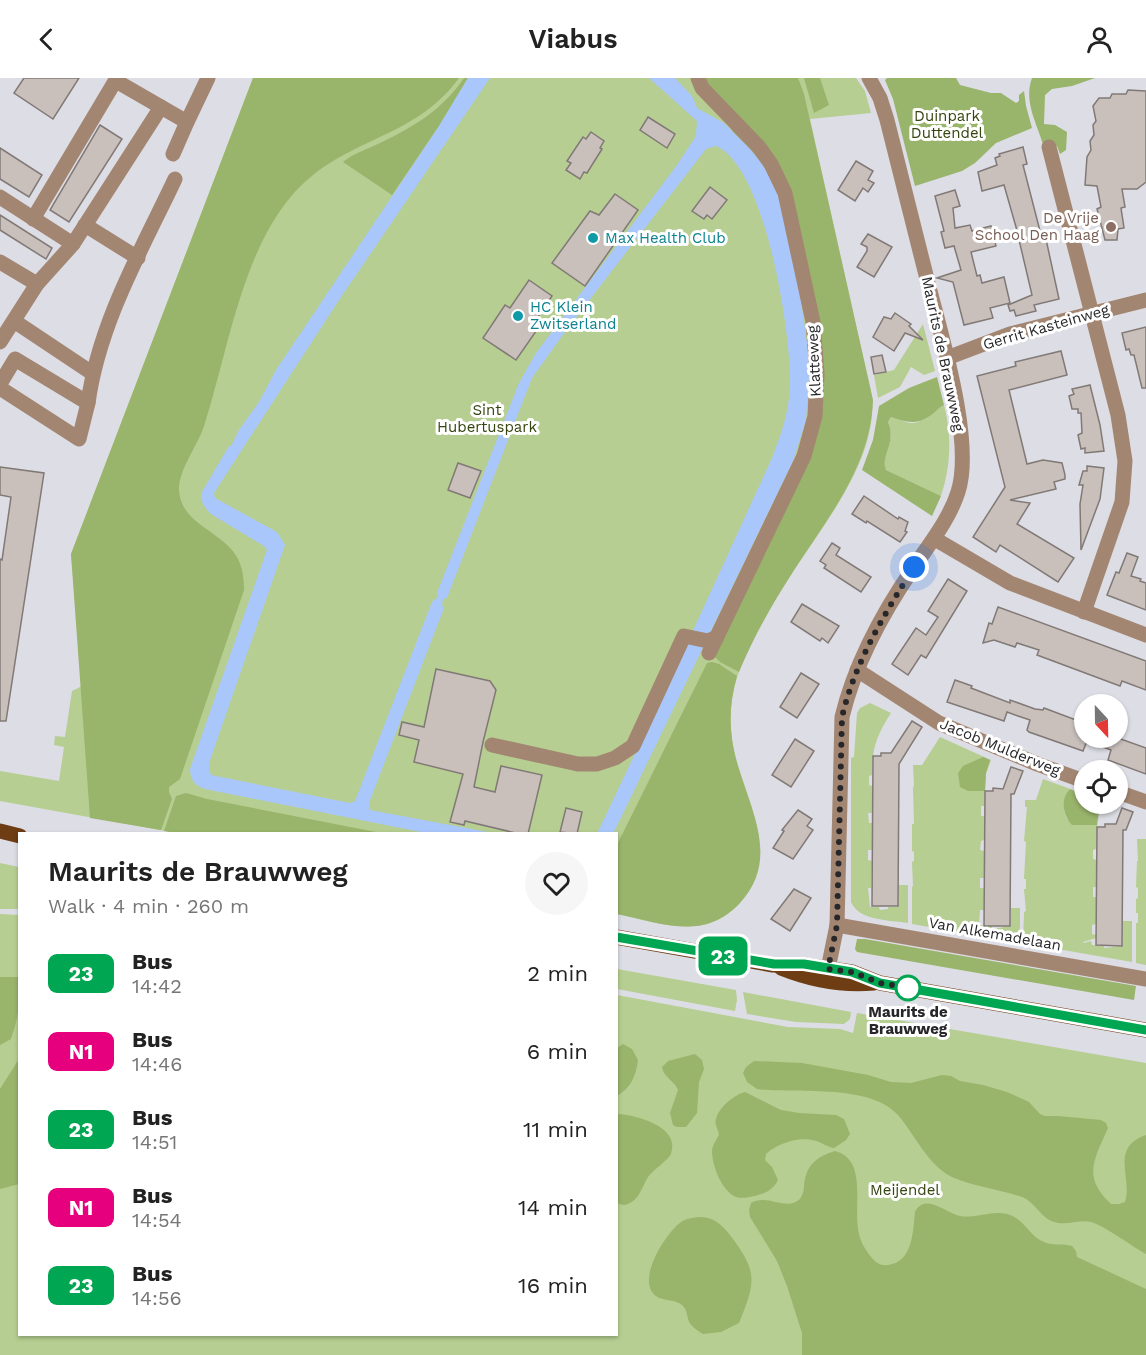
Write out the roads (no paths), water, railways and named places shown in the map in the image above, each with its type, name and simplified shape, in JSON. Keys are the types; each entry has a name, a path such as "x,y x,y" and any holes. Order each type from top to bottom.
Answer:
{"main road":[{"path":"0,831 18,836"},
{"path":"618,937 774,964 804,964 852,972 880,983 1146,1030"},
{"path":"774,964 802,977 849,985 880,983"}],"street":[{"path":"173,154 208,78"},
{"name":"Klatteweg","path":"492,745 578,764 597,764 615,758 633,746 684,636 711,644 804,456 811,435 815,416 817,374 813,322 800,256 782,187 771,164 759,147 702,88 698,78"},
{"name":"Maurits de Brauwweg","path":"828,969 837,925 842,717 848,693 878,625 914,567 935,539 958,492 962,466 961,434 946,358 880,98 869,78"},
{"path":"33,219 116,79 187,122"},
{"path":"0,342 37,284 73,244 161,107"},
{"path":"1049,147 1118,416 1125,462 1122,502 1084,612"},
{"path":"88,403 15,359 0,386 79,439 88,403 92,373 110,316 175,179"},
{"path":"0,197 73,244"},
{"path":"85,225 138,258"},
{"path":"0,262 37,284"},
{"name":"Gerrit Kasteinweg","path":"946,358 1010,334 1146,300"},
{"path":"14,321 92,373"},
{"path":"935,539 1010,583 1146,635"},
{"name":"Jacob Mulderweg","path":"857,670 939,723 1037,764 1074,777"},
{"path":"1128,796 1146,802"},
{"name":"Van Alkemadelaan","path":"837,925 1146,979"}],"water":[{"path":"468,78 490,78 337,303 214,493 215,498 277,532 285,545 209,763 209,770 211,775 350,803 355,801 432,602 438,597 437,593 519,383 536,353 677,165 696,136 697,121 649,78 675,78 692,96 697,108 724,123 750,149 763,165 778,192 796,266 810,364 806,420 793,461 614,832 598,832 772,458 788,405 789,363 781,294 762,218 749,185 734,160 716,146 706,149 532,378 447,598 443,599 444,608 369,803 370,810 487,832 421,832 201,788 192,779 190,773 267,550 211,514 202,501 202,492 239,430 259,402 276,370 439,126"}],"place":[{"name":"De Vrije School Den Haag","path":"1111,227"},
{"name":"Max Health Club","path":"593,238"},
{"name":"HC Klein Zwitserland","path":"518,316"},
{"name":"Maurits de Brauwweg","path":"908,988"}],"park label":[{"name":"Duinpark Duttendel","path":"947,124"},
{"name":"Sint Hubertuspark","path":"487,418"},
{"name":"Meijendel","path":"905,1190"}]}
